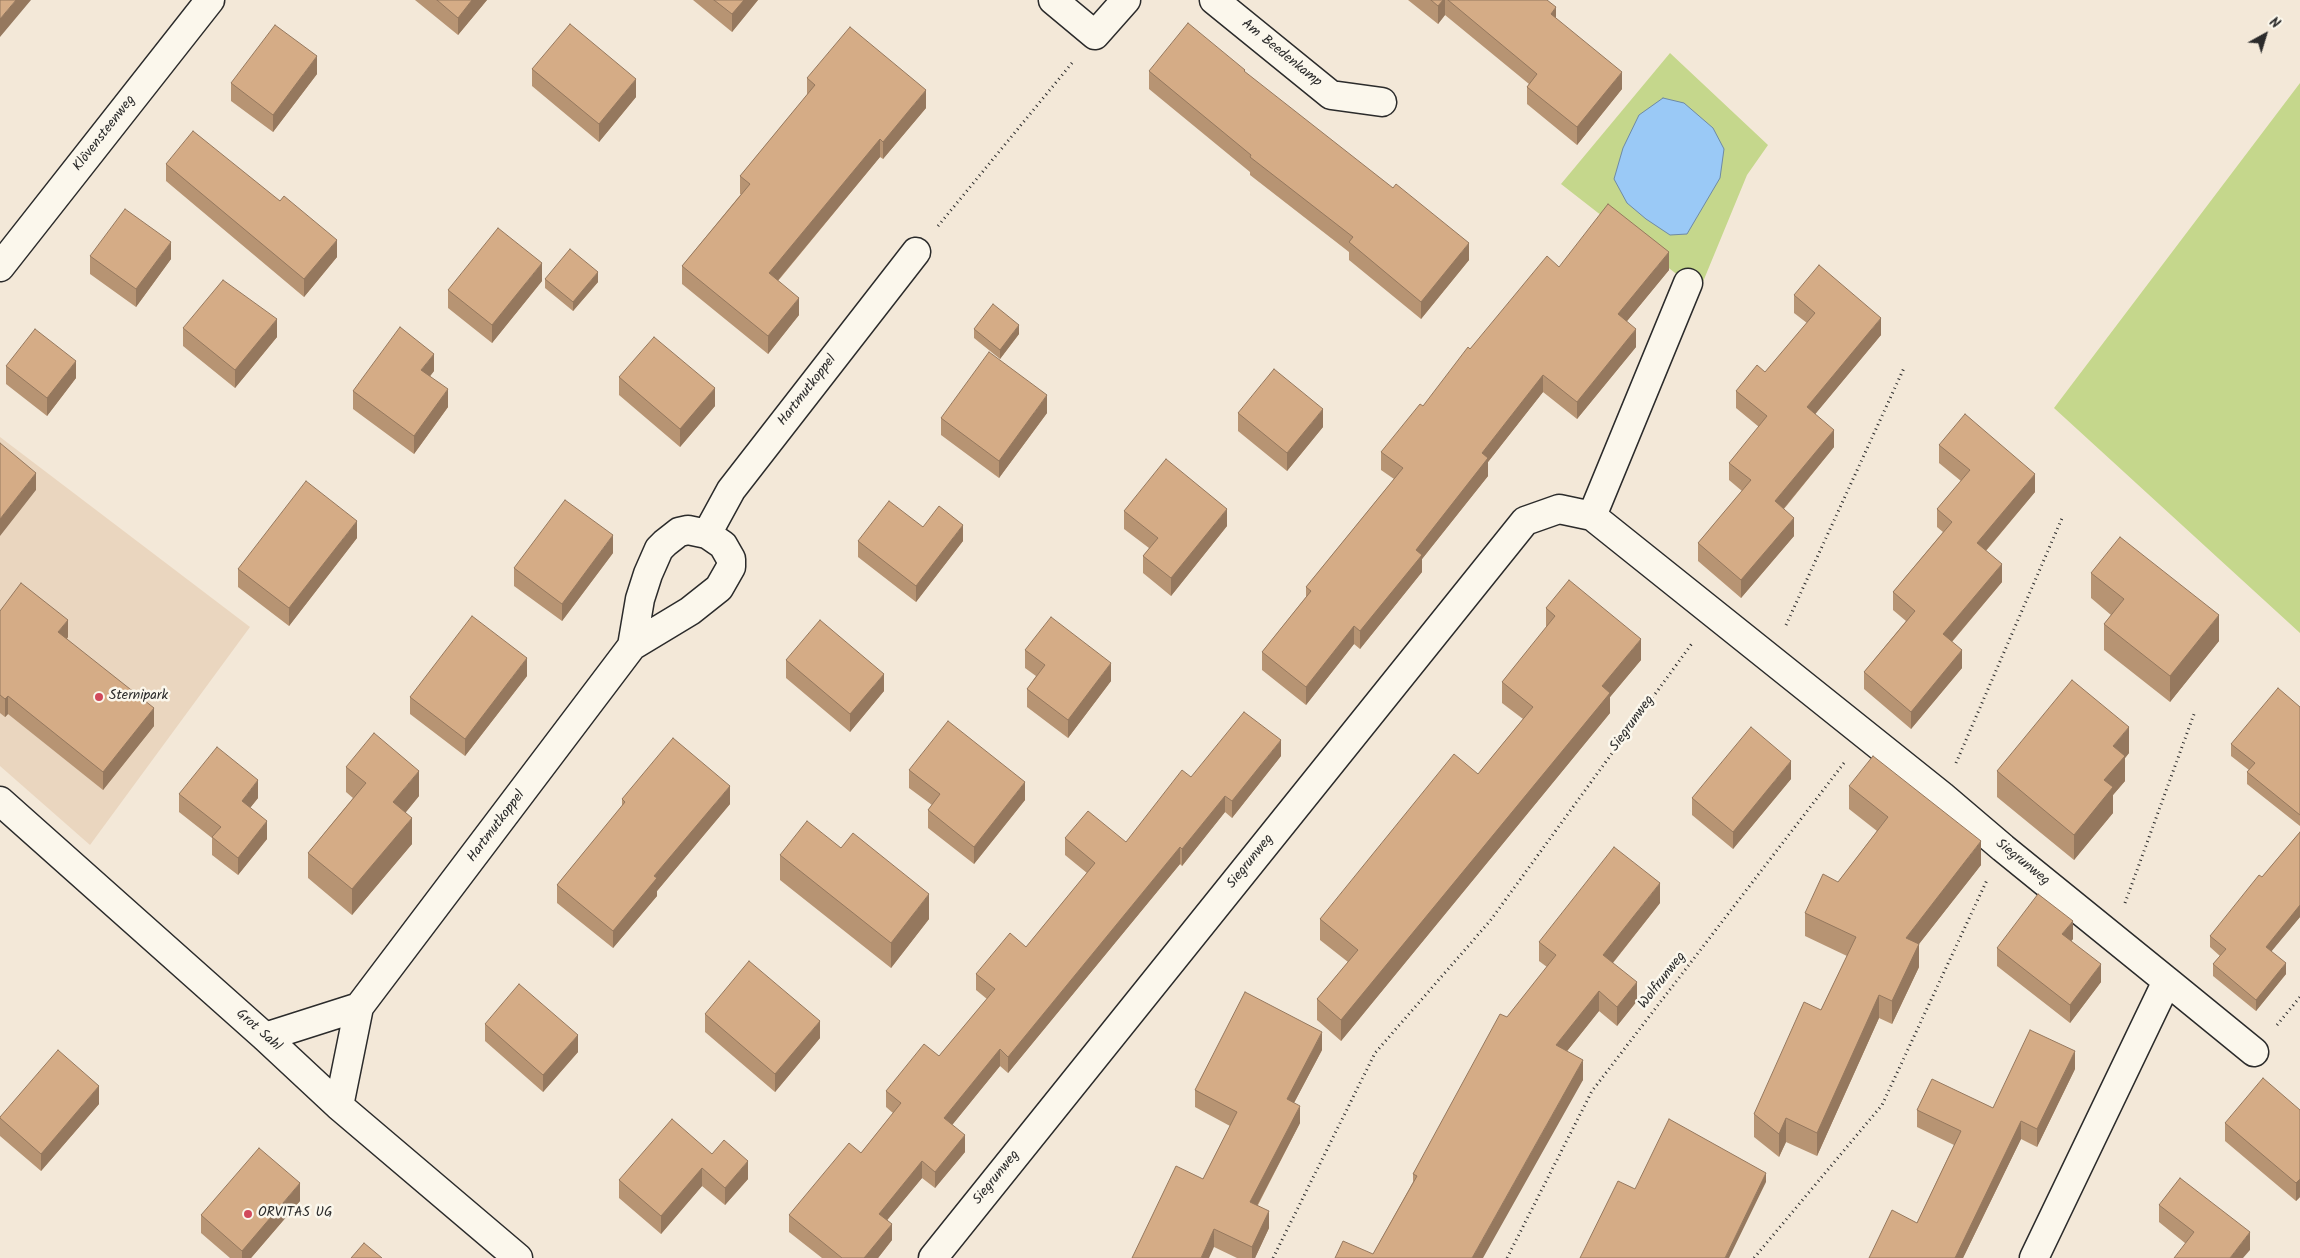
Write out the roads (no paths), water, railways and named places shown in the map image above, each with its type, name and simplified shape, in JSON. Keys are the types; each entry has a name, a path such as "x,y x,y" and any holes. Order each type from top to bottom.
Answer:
{"street":[{"name":"Klövensteenweg","path":"0,267 210,0"},
{"path":"1053,0 1095,35 1126,0"},
{"name":"Am Beedenkamp","path":"1214,0 1331,95 1382,102"},
{"name":"Hartmutkoppel","path":"707,534 731,490 916,252"},
{"path":"1592,516 1688,283"},
{"name":"Siegrunweg","path":"933,1258 1525,520 1559,509 1592,516 1942,796 2003,848 2254,1052"},
{"name":"Hartmutkoppel","path":"339,1106 359,1007 632,646 668,626 707,599 728,576 731,567 729,553 723,545 707,534 688,530 679,532 659,549 648,574 640,600 632,646"},
{"name":"Grot Sahl","path":"0,801 265,1037 339,1106 518,1258"},
{"path":"2034,1258 2166,981"},
{"path":"265,1037 359,1007"}],"water":[{"path":"1663,98 1684,103 1713,128 1724,149 1720,178 1687,234 1670,235 1646,219 1627,203 1614,179 1623,148 1639,115"}],"place":[{"name":"Sternipark","path":"99,697"},
{"name":"ORVITAS UG","path":"248,1214"}]}
